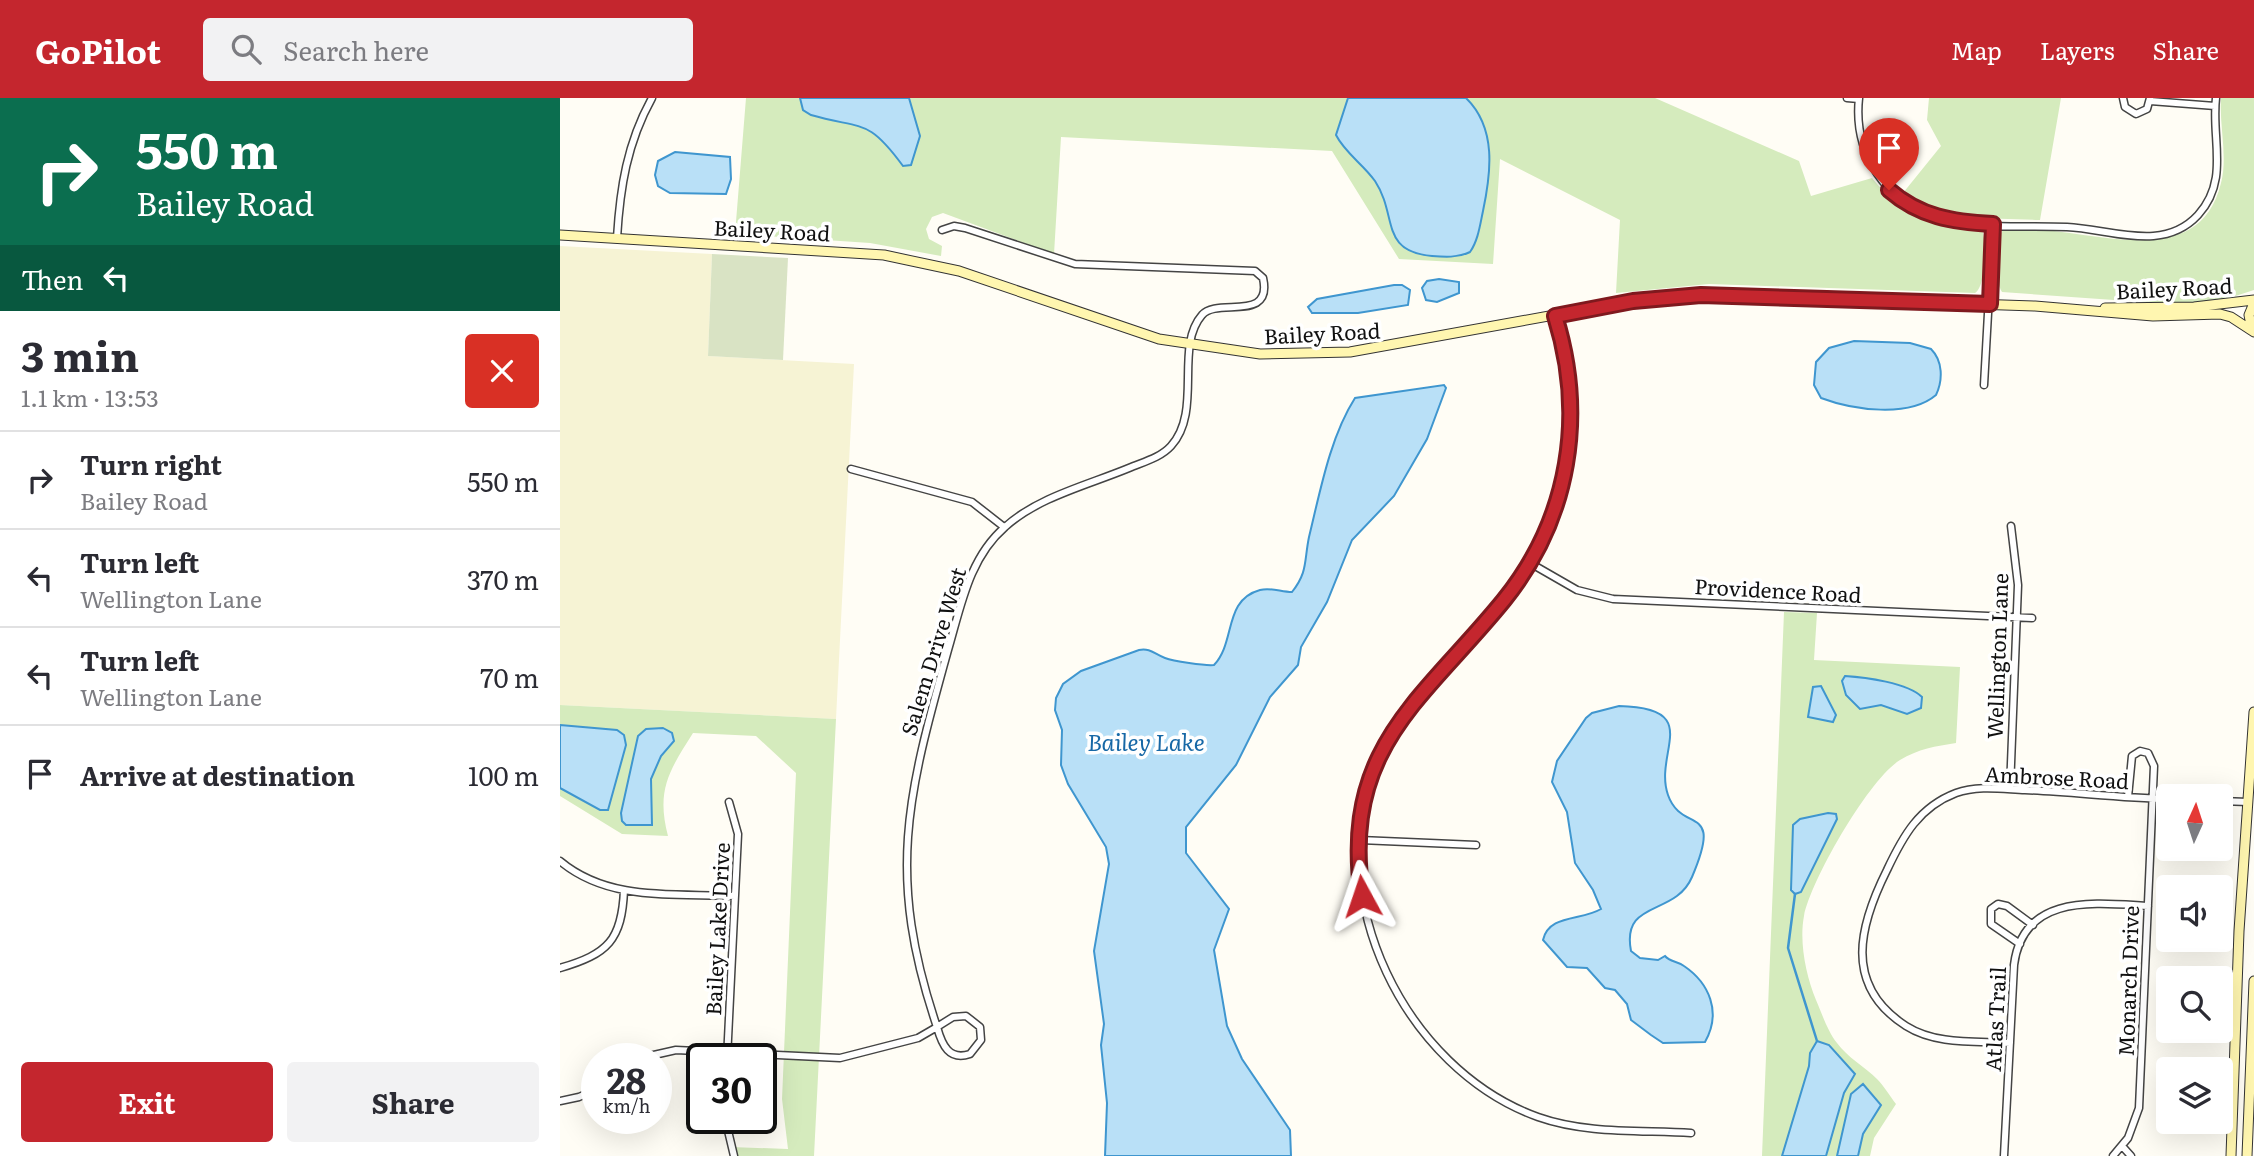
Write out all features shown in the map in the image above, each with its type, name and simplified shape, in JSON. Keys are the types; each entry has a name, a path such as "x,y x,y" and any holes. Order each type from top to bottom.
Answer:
{"main road":[{"name":"Bailey Road","path":"560,235 832,250 900,258 959,271 1141,333 1192,346 1260,354 1330,354 1390,346 1633,301 1701,295 1990,304 2096,309 2126,315 2224,315 2253,331"},
{"name":"Bailey Road","path":"2096,309 2127,305 2194,307 2254,302"},
{"path":"2253,331 2249,319 2254,302"},
{"path":"2231,1156 2237,984 2254,712"},
{"path":"2248,1156 2254,981"}],"street":[{"path":"617,238 627,156 652,98"},
{"path":"1847,98 1859,99 1859,125 1864,149 1873,170 1889,190 1911,206 1941,219 2070,227 2145,237 2178,230 2189,223 2207,204 2217,179 2216,102 2150,99 2147,109 2136,114 2125,107 2123,98"},
{"path":"1984,385 1993,224"},
{"name":"Salem Drive West","path":"937,1027 953,1017 966,1016 980,1027 981,1040 970,1054 957,1056 946,1050 937,1027 921,978 909,925 905,877 909,808 919,755 968,582 980,557 1004,527 1029,510 1168,449 1177,437 1186,415 1195,326 1206,311 1218,307 1250,306 1261,295 1264,281 1261,275 1253,271 1070,263 970,229 956,226 942,230"},
{"path":"1555,316 1569,374 1570,444 1557,506 1530,563 1503,601 1422,690 1390,734 1365,796 1360,840 1362,896 1380,954 1421,1030 1469,1081 1513,1107 1568,1125 1690,1133"},
{"path":"850,469 972,502 1004,527"},
{"name":"Wellington Lane","path":"2010,789 2017,568 2011,526"},
{"name":"Providence Road","path":"1530,563 1577,590 1613,599 2032,618"},
{"name":"Monarch Drive","path":"2113,1156 2133,1128 2139,1108 2154,762 2144,752 2135,753 2130,761 2128,797"},
{"name":"Ambrose Road","path":"2010,1043 1946,1040 1906,1026 1887,1009 1872,989 1864,967 1862,945 1868,907 1912,823 1928,808 1959,792 1979,788 2156,799"},
{"path":"2233,801 2248,802"},
{"name":"Bailey Lake Drive","path":"728,1043 737,828 729,802"},
{"path":"1360,840 1476,845"},
{"path":"560,861 589,881 624,890 735,896"},
{"path":"560,968 590,957 612,941 622,921 624,890"},
{"name":"Atlas Trail","path":"2004,1156 2014,965 2020,944 2033,925 2059,908 2078,903 2148,906"},
{"path":"2020,944 1991,924 1991,909 1998,904 2007,906 2033,925"},
{"path":"777,1058 848,1058 918,1038 937,1027"},
{"path":"560,1101 581,1096"},
{"path":"729,1134 734,1156"},
{"path":"2122,1146 2131,1156"}],"shaded area":[{"path":"560,246 712,254 708,356 854,364 836,719 560,705"}],"green space":[{"path":"746,98 1655,98 1799,161 1811,196 1872,178 1895,201 1920,216 1949,225 1981,229 1985,242 1984,272 1979,289 1975,293 1709,284 1616,293 1620,220 1500,159 1493,264 1399,259 1332,151 1061,137 1054,254 943,213 932,217 926,229 929,239 942,246 941,256 870,243 735,234"},
{"path":"1929,98 2061,98 2040,220 1951,214 1918,202 1903,193 1941,146 1927,120"},
{"path":"2221,98 2254,98 2254,290 2217,302 2171,304 2002,292 1996,261 2003,230 2031,229 2128,240 2159,239 2186,231 2208,213 2223,173"},
{"path":"712,254 788,258 783,360 708,356"},
{"path":"1784,612 1817,613 1814,660 1960,667 1956,743 1914,753 1887,771 1858,808 1829,856 1804,916 1802,937 1806,970 1828,1028 1841,1048 1877,1079 1896,1104 1874,1138 1870,1156 1762,1156"},
{"path":"560,705 836,719 814,1156 734,1156 731,1147 788,1149 782,1099 796,773 756,736 693,733 671,770 664,793 663,806 668,836 622,834 560,796"}],"water":[{"path":"800,98 909,98 920,136 911,165 903,166 872,132 811,115 803,110"},
{"path":"1348,98 1466,98 1476,110 1487,137 1489,166 1480,227 1470,252 1446,257 1415,253 1397,239 1375,181 1336,135"},
{"path":"675,152 730,157 731,179 726,194 670,193 658,186 655,175 658,161"},
{"path":"1439,279 1459,282 1459,293 1437,302 1426,300 1422,288 1427,281"},
{"path":"1402,285 1410,290 1408,305 1358,313 1312,313 1308,307 1317,299"},
{"path":"1854,341 1910,343 1931,349 1938,359 1941,371 1936,395 1911,407 1880,410 1849,406 1821,398 1814,385 1816,362 1829,348"},
{"name":"Bailey Lake","path":"1444,385 1446,388 1427,439 1394,496 1352,540 1327,602 1301,647 1298,665 1270,697 1236,765 1186,827 1186,853 1229,909 1214,950 1227,1026 1242,1059 1290,1130 1291,1156 1105,1156 1107,1103 1101,1045 1104,1024 1094,951 1109,864 1106,847 1068,784 1061,765 1062,730 1055,710 1056,698 1063,684 1081,671 1139,650 1175,660 1214,665 1221,656 1235,612 1248,595 1268,589 1292,592 1301,578 1327,465 1346,413 1355,398"},
{"path":"1845,676 1874,679 1907,688 1922,697 1921,708 1907,714 1881,705 1860,709 1846,695 1842,681"},
{"path":"1821,686 1836,715 1833,722 1808,717 1813,687"},
{"path":"1619,706 1645,709 1661,715 1668,724 1670,735 1665,779 1668,795 1674,807 1702,829 1704,838 1701,854 1684,890 1641,915 1634,923 1630,935 1631,951 1640,958 1658,960 1665,956 1684,966 1700,981 1710,999 1712,1009 1710,1031 1705,1042 1663,1043 1631,1020 1627,1004 1615,990 1605,988 1587,968 1567,967 1543,940 1546,932 1559,922 1601,909 1593,890 1575,863 1567,812 1552,782 1557,761 1586,718 1592,713"},
{"path":"560,725 617,730 624,735 626,745 608,810 600,810 560,788"},
{"path":"663,728 672,733 674,741 661,756 651,779 652,825 626,825 622,821 621,813 638,736 646,729"},
{"path":"1836,814 1837,819 1801,892 1795,894 1791,890 1793,825 1800,819"},
{"path":"1817,1041 1829,1045 1855,1074 1844,1093 1826,1156 1782,1156 1809,1066 1810,1053"},
{"path":"1863,1084 1881,1105 1863,1134 1858,1156 1837,1156 1851,1094"}],"waterway":[{"path":"1795,894 1788,948 1817,1041"}],"route":[{"path":"1362,896 1358,860 1365,796 1390,734 1422,690 1514,587 1530,563 1557,506 1567,466 1572,402 1568,364 1555,316 1633,301 1720,294 1990,304 1993,224 1941,219 1911,206 1889,190"}]}
